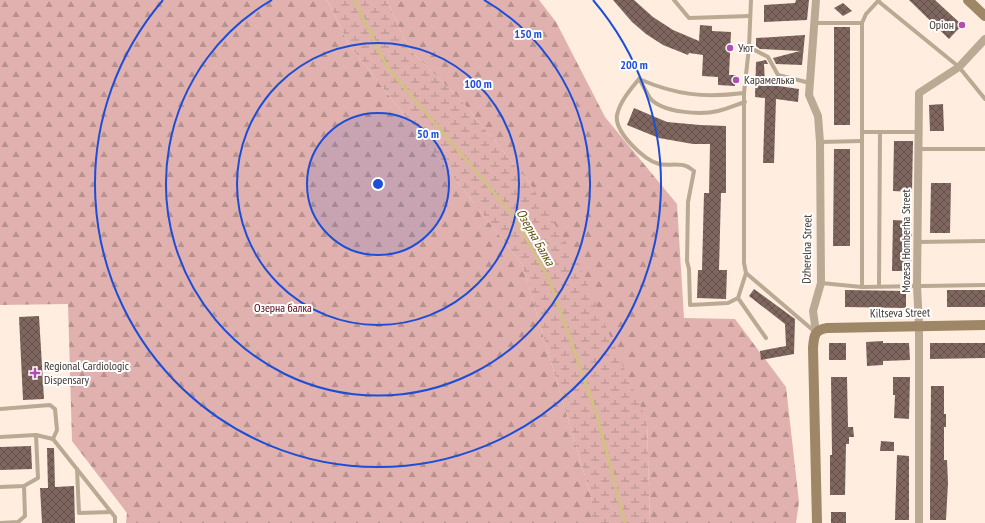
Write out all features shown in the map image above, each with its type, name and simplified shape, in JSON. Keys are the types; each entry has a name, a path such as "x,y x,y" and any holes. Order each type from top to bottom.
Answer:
{"main road":[{"path":"968,0 985,16"},
{"name":"Kiltseva Street","path":"816,332 820,329 827,328 918,325 985,325"},
{"name":"Dzherelna Street","path":"816,332 813,348 817,523"}],"street":[{"name":"Dzherelna Street","path":"816,0 813,23 809,95 818,116 820,142 822,283 813,311 816,332"},
{"name":"Mozesa Homberha Street","path":"919,523 917,286 919,92 959,67 985,39"}],"lane":[{"path":"674,0 689,18 750,16"},
{"path":"639,79 624,98 617,115 620,127 638,152 646,159 659,164 686,166 694,171 688,202 687,261 689,269 690,305 728,303 738,298 746,273 744,263 744,92 750,47 751,0"},
{"path":"862,287 862,23 866,14 879,1 959,67 985,100"},
{"path":"813,23 862,23"},
{"path":"750,47 768,57 778,75 810,83"},
{"path":"639,79 661,88 696,95 728,95 744,92"},
{"path":"639,79 650,98 659,105 674,110 695,113 717,111 745,102"},
{"path":"862,132 919,132"},
{"path":"879,286 880,132"},
{"path":"820,142 862,141"},
{"path":"918,150 985,149"},
{"path":"918,242 985,241"},
{"path":"746,273 816,332"},
{"path":"822,283 862,287 985,285"},
{"path":"738,298 766,338"},
{"path":"0,409 50,405 55,409 56,430 53,439"},
{"path":"0,487 24,486 38,478 36,435"},
{"path":"0,437 36,435 53,439 115,517 115,523"},
{"path":"77,469 79,513 111,512"},
{"path":"0,523 18,522 24,516 24,486"}],"green space":[{"name":"Озерна балка","path":"0,0 327,0 349,45 522,264 592,500 592,523 126,523 127,513 72,441 68,304 0,305"},
{"path":"327,0 387,0 408,48 460,99 529,182 578,262 647,421 650,523 592,523 592,500 522,264 349,45"},
{"name":"Озерна балка","path":"387,0 539,0 556,22 605,117 677,204 684,318 735,319 786,387 799,502 796,523 650,523 647,421 529,182 460,99 408,48"}],"building":[{"path":"613,0 634,0 653,17 673,30 699,41 700,25 712,26 712,31 731,32 729,75 736,75 735,86 718,85 718,77 702,76 703,55 689,53 688,55 663,45 646,34 632,22"},
{"path":"796,0 809,0 807,20 764,22 764,5 795,3"},
{"path":"909,0 935,0 962,25 949,39"},
{"path":"843,3 852,11 843,16 834,8"},
{"path":"834,27 850,27 850,125 834,125"},
{"path":"805,35 802,65 776,64 773,58 800,51 760,49 756,46 756,38"},
{"path":"766,60 768,64 764,64 765,84 799,89 798,102 776,99 774,163 763,163 765,98 755,97 756,62"},
{"path":"943,104 944,131 930,131 929,105"},
{"path":"634,108 667,122 726,126 726,193 721,193 719,270 727,270 726,299 697,298 698,270 702,270 704,193 709,193 710,144 693,144 659,138 627,125"},
{"path":"894,141 913,141 912,192 893,191"},
{"path":"834,149 850,149 850,246 833,246"},
{"path":"931,183 951,183 950,233 930,233"},
{"path":"893,220 912,221 911,271 892,271"},
{"path":"754,289 795,319 794,354 761,360 760,351 786,346 785,324 749,296"},
{"path":"845,290 906,291 906,308 845,307"},
{"path":"947,290 985,290 985,307 947,307"},
{"path":"39,316 44,399 23,400 19,317"},
{"path":"883,341 883,343 909,343 910,360 883,361 883,365 867,366 866,342"},
{"path":"829,343 846,343 846,360 829,360"},
{"path":"930,343 985,343 985,358 930,359"},
{"path":"831,377 847,377 848,427 853,427 854,437 849,437 849,444 846,444 845,495 830,495 830,455 832,455"},
{"path":"893,377 910,377 909,419 894,418 895,395 893,395"},
{"path":"931,386 944,386 944,414 946,414 946,427 944,427 944,460 947,460 948,483 946,520 930,520"},
{"path":"881,441 894,442 894,451 880,451"},
{"path":"31,446 32,469 0,470 0,447"},
{"path":"47,448 54,448 55,487 74,486 75,523 42,523 40,488 48,488"},
{"path":"897,455 909,456 909,520 895,520"},
{"path":"831,512 846,512 846,523 831,523"}],"waterway":[{"name":"Озерна Балка","path":"354,0 387,67 513,215 549,279 597,416 625,523"}],"place":[{"name":"Оріон","path":"962,25"},
{"name":"Уют","path":"730,48"},
{"name":"Карамелька","path":"736,80"},
{"name":"Regional Cardiologic Dispensary","path":"35,373"}]}
